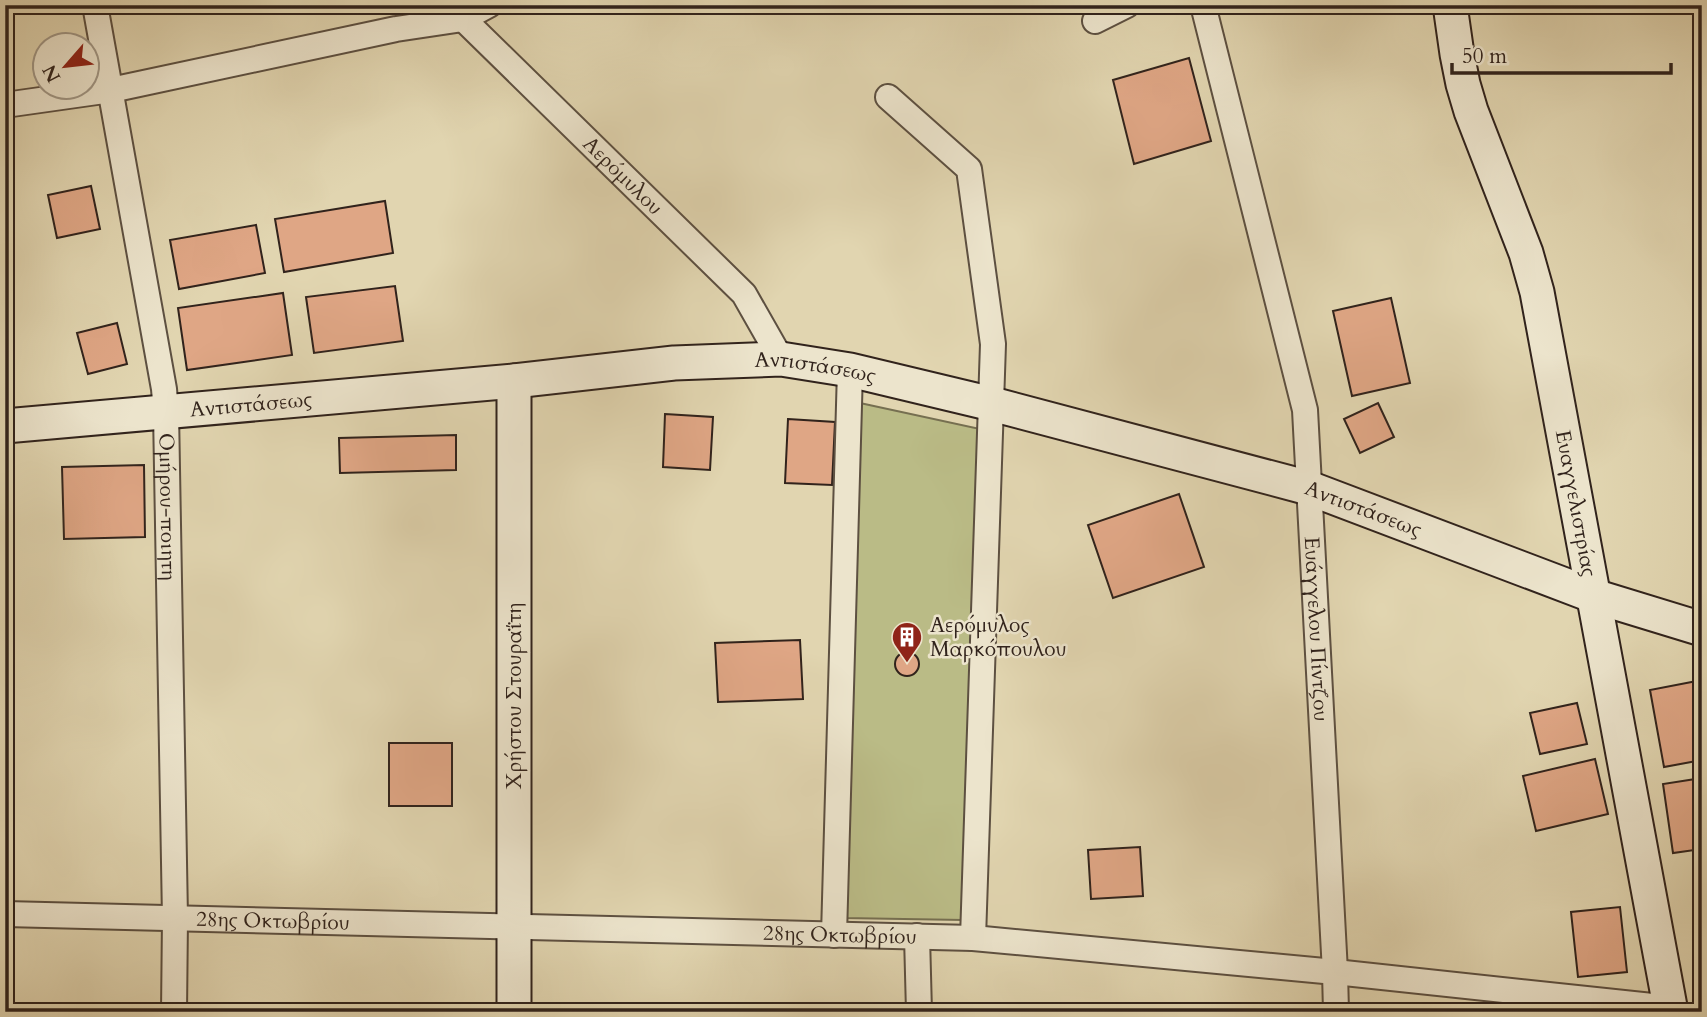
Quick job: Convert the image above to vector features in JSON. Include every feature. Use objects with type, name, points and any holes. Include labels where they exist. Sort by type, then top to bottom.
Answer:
[{"type":"street","name":"Ομήρου-ποιητη","points":[[95,5],[162,376],[166,412],[174,1012]]},
{"type":"street","points":[[5,105],[111,90],[396,29],[489,5]]},
{"type":"street","points":[[1095,21],[1127,5]]},
{"type":"street","name":"Ευάγγελου Πίντζου","points":[[1203,5],[1305,410],[1336,1012]]},
{"type":"street","name":"Ευαγγελιστρίας","points":[[1450,5],[1467,97],[1526,253],[1537,292],[1671,1010]]},
{"type":"street","name":"Αερόμυλου","points":[[456,12],[744,294],[781,359]]},
{"type":"street","points":[[888,97],[969,169],[993,344],[973,938]]},
{"type":"street","name":"Αντιστάσεως","points":[[5,426],[514,381],[674,363],[781,359],[850,370],[992,404],[1309,488],[1594,596],[1702,629]]},
{"type":"street","points":[[834,935],[850,370]]},
{"type":"street","name":"Χρήστου Στουραΐτη","points":[[514,381],[514,1012]]},
{"type":"street","name":"28ης Οκτωβρίου","points":[[5,914],[973,938],[1335,972],[1671,1010]]},
{"type":"street","points":[[917,936],[919,1012]]},
{"type":"green space","points":[[860,403],[980,429],[963,920],[844,918]]},
{"type":"building","points":[[1189,58],[1211,141],[1134,164],[1113,80]]},
{"type":"building","points":[[91,186],[100,229],[57,238],[48,195]]},
{"type":"building","points":[[385,201],[393,253],[284,272],[275,219]]},
{"type":"building","points":[[256,225],[265,273],[179,289],[170,240]]},
{"type":"building","points":[[395,286],[403,341],[314,353],[306,297]]},
{"type":"building","points":[[283,293],[292,355],[187,370],[178,308]]},
{"type":"building","points":[[1391,298],[1410,383],[1352,396],[1333,311]]},
{"type":"building","points":[[117,323],[127,364],[88,374],[77,333]]},
{"type":"building","points":[[1378,403],[1394,437],[1360,453],[1344,419]]},
{"type":"building","points":[[665,414],[713,417],[710,470],[663,467]]},
{"type":"building","points":[[788,419],[835,422],[832,485],[785,483]]},
{"type":"building","points":[[456,435],[456,470],[340,473],[339,438]]},
{"type":"building","points":[[144,465],[145,537],[64,539],[62,467]]},
{"type":"building","points":[[1179,494],[1204,567],[1113,598],[1088,525]]},
{"type":"building","points":[[800,640],[803,699],[718,702],[715,643]]},
{"type":"building","name":"Αερόμυλος Μαρκόπουλου","points":[[907,652],[915,656],[919,664],[915,672],[907,676],[899,672],[895,664],[899,656]]},
{"type":"building","points":[[1702,680],[1702,760],[1664,767],[1650,690]]},
{"type":"building","points":[[1577,703],[1587,744],[1540,754],[1530,713]]},
{"type":"building","points":[[389,743],[452,743],[452,806],[389,806]]},
{"type":"building","points":[[1595,759],[1608,814],[1536,831],[1523,776]]},
{"type":"building","points":[[1702,778],[1702,849],[1673,853],[1663,784]]},
{"type":"building","points":[[1140,847],[1143,896],[1091,899],[1088,850]]},
{"type":"building","points":[[1620,907],[1627,972],[1578,977],[1571,912]]},
{"type":"place","name":"Αερόμυλος Μαρκόπουλου","points":[[907,664]]}]
